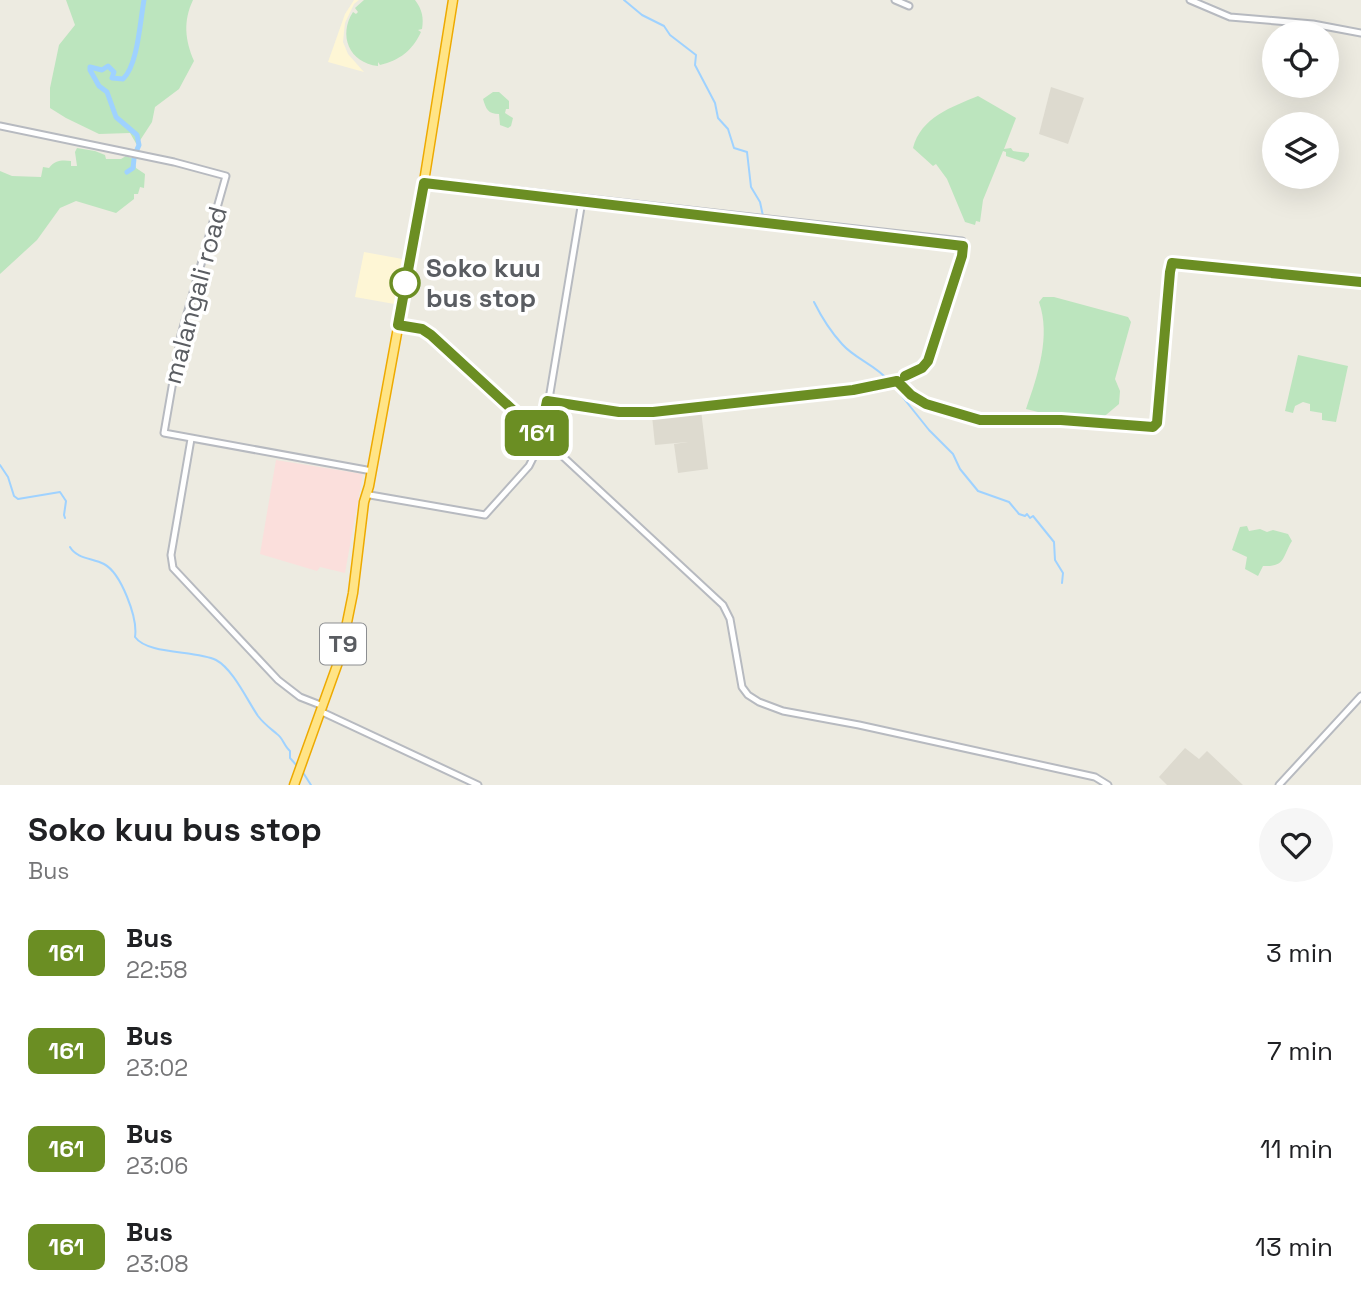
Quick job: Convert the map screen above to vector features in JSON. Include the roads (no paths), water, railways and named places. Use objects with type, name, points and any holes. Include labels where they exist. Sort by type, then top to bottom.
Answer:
[{"type":"highway","name":"T9","points":[[295,782],[340,657],[424,182],[453,0]]},
{"type":"street","points":[[895,0],[909,6]]},
{"type":"street","points":[[1190,0],[1230,17],[1312,23],[1361,33]]},
{"type":"street","name":"malangali road","points":[[0,126],[174,162],[226,176],[181,335],[163,426],[164,433],[372,471]]},
{"type":"street","points":[[424,182],[963,243],[962,256],[928,361],[922,368],[893,382],[853,390],[632,413],[548,401]]},
{"type":"street","points":[[368,499],[484,514],[527,463],[541,437],[580,200]]},
{"type":"street","points":[[893,382],[926,404],[980,420],[1061,420],[1153,427],[1157,423],[1172,263],[1361,282]]},
{"type":"street","points":[[398,325],[422,329],[431,335],[723,605],[730,619],[743,687],[751,697],[783,710],[1095,776],[1108,785]]},
{"type":"street","points":[[191,439],[172,555],[173,568],[278,680],[299,697],[478,785]]},
{"type":"street","points":[[1279,785],[1361,696]]},
{"type":"waterway","points":[[136,152],[139,145],[137,135],[116,117],[107,92],[99,86],[90,67],[102,70],[108,66],[114,72],[112,78],[123,79],[135,53],[144,0]]},
{"type":"waterway","points":[[624,0],[642,15],[664,26],[670,35],[696,55],[695,65],[715,103],[718,118],[728,129],[734,148],[747,152],[751,187],[760,202],[763,216]]},
{"type":"waterway","points":[[127,172],[133,168],[134,159]]},
{"type":"waterway","points":[[814,302],[826,324],[842,344],[889,381]]},
{"type":"waterway","points":[[893,385],[929,430],[953,454],[960,469],[978,491],[1009,502],[1019,514],[1027,514],[1030,518],[1033,516],[1054,542],[1055,560],[1063,573],[1062,583]]},
{"type":"waterway","points":[[0,465],[8,477],[14,496],[18,499],[60,492],[66,501],[65,518]]},
{"type":"waterway","points":[[70,547],[81,556],[104,564],[116,577],[131,608],[135,637],[141,643],[161,650],[207,657],[222,664],[234,677],[260,719],[281,738],[290,751],[290,758],[298,767]]},
{"type":"waterway","points":[[302,771],[311,785]]},
{"type":"place","name":"Soko kuu bus stop","points":[[405,283]]}]
